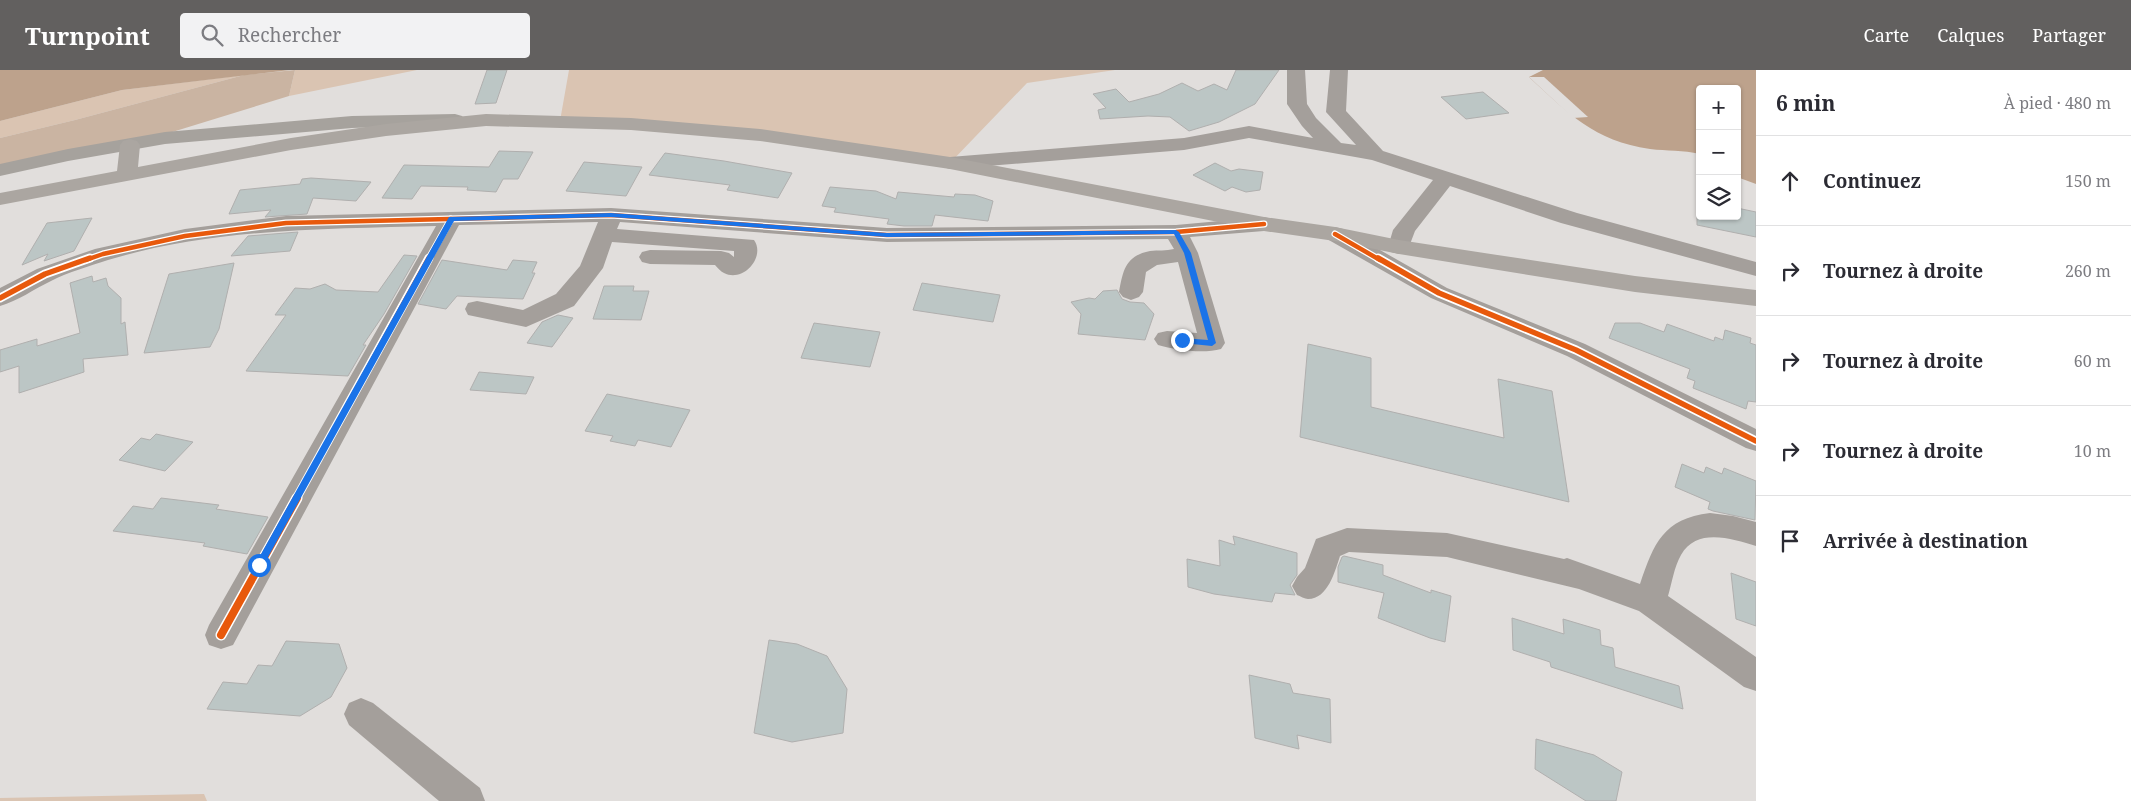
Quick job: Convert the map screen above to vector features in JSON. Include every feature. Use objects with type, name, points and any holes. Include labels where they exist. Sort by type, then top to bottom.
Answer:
[{"type":"highway","points":[[0,199],[342,135],[486,120],[631,124],[760,135],[950,163],[1264,224],[1634,284],[1756,298]]},
{"type":"highway","points":[[127,174],[130,145]]},
{"type":"main road","points":[[0,170],[68,155],[174,137],[342,122],[486,120]]},
{"type":"street","points":[[1280,118],[1296,70]]},
{"type":"street","points":[[1339,70],[1336,112],[1376,155]]},
{"type":"street","points":[[950,163],[1184,144],[1249,132],[1280,118],[1309,122],[1336,112]]},
{"type":"street","points":[[1280,118],[1309,122],[1336,148]]},
{"type":"street","points":[[1280,118],[1336,148],[1376,155],[1569,218],[1756,269]]},
{"type":"street","points":[[1399,246],[1404,230],[1446,178]]},
{"type":"street","points":[[0,298],[45,274],[94,257],[185,236],[286,223],[451,219],[887,235],[1015,235],[1182,243],[1264,224]]},
{"type":"street","points":[[221,635],[451,219]]},
{"type":"street","points":[[608,225],[746,245],[746,260],[732,268],[722,258],[650,257]]},
{"type":"street","points":[[477,309],[526,319],[565,300],[591,268],[608,225]]},
{"type":"street","points":[[1334,234],[1439,293],[1576,350],[1756,441]]},
{"type":"street","points":[[1132,292],[1135,269],[1152,258],[1166,258],[1182,243]]},
{"type":"street","points":[[1167,339],[1212,343],[1182,243]]},
{"type":"street","points":[[1729,426],[1756,423]]},
{"type":"street","points":[[1650,601],[1670,546],[1687,531],[1704,525],[1719,525],[1756,534]]},
{"type":"street","points":[[1308,586],[1318,575],[1327,548],[1347,540],[1447,545],[1585,577]]},
{"type":"street","points":[[1503,548],[1650,601],[1756,676]]},
{"type":"street","points":[[361,714],[467,801]]},
{"type":"shaded area","points":[[0,70],[290,70],[122,90],[0,121]]},
{"type":"shaded area","points":[[295,70],[417,70],[289,96]]},
{"type":"shaded area","points":[[295,70],[289,96],[130,145],[0,170],[0,138],[244,75]]},
{"type":"shaded area","points":[[569,70],[1115,70],[1027,83],[950,163],[760,135],[560,121]]},
{"type":"shaded area","points":[[1543,70],[1756,70],[1756,184],[1741,178],[1741,85],[1696,85],[1696,153],[1630,145],[1597,132],[1583,124],[1529,77]]},
{"type":"shaded area","points":[[244,75],[0,138],[0,121],[122,90]]},
{"type":"shaded area","points":[[204,794],[207,801],[0,801],[0,798]]},
{"type":"pier","points":[[1529,77],[1544,77],[1588,117],[1573,118]]},
{"type":"building","points":[[487,70],[507,70],[496,103],[475,104]]},
{"type":"building","points":[[1236,70],[1279,70],[1255,104],[1219,122],[1189,131],[1170,117],[1148,116],[1100,119],[1098,110],[1106,108],[1093,94],[1116,89],[1129,102],[1159,94],[1182,83],[1198,91],[1214,84],[1227,90]]},
{"type":"building","points":[[1483,92],[1509,113],[1466,119],[1441,97]]},
{"type":"building","points":[[499,151],[533,152],[518,179],[503,179],[496,192],[467,190],[468,187],[421,186],[412,199],[382,198],[404,165],[489,167]]},
{"type":"building","points":[[665,153],[792,173],[778,198],[727,190],[730,185],[649,175]]},
{"type":"building","points":[[584,162],[642,167],[626,196],[566,191]]},
{"type":"building","points":[[1215,163],[1231,171],[1239,169],[1263,172],[1260,190],[1246,192],[1232,187],[1225,191],[1193,175]]},
{"type":"building","points":[[302,179],[371,182],[356,201],[313,198],[307,214],[265,217],[271,210],[229,214],[240,190],[300,184]]},
{"type":"building","points":[[830,187],[876,191],[896,199],[898,192],[954,197],[955,194],[975,195],[993,201],[988,221],[935,215],[932,226],[904,226],[887,224],[889,219],[834,212],[836,208],[822,206]]},
{"type":"building","points":[[1741,209],[1756,212],[1756,237],[1697,225],[1697,220],[1741,220]]},
{"type":"building","points":[[92,218],[74,251],[44,261],[48,254],[22,265],[47,223]]},
{"type":"building","points":[[298,232],[290,251],[231,256],[248,236]]},
{"type":"building","points":[[404,255],[417,256],[384,314],[363,345],[366,345],[348,376],[246,371],[286,315],[275,315],[295,288],[310,289],[325,284],[336,290],[378,292]]},
{"type":"building","points":[[442,260],[507,270],[513,260],[537,262],[532,273],[535,273],[523,299],[457,296],[446,309],[418,304]]},
{"type":"building","points":[[234,263],[219,329],[210,347],[144,353],[169,274]]},
{"type":"building","points":[[92,276],[93,282],[106,278],[108,286],[121,298],[121,324],[125,322],[128,355],[83,359],[84,372],[19,393],[19,366],[0,372],[0,350],[37,339],[37,346],[80,333],[70,283]]},
{"type":"building","points":[[922,283],[1000,295],[993,322],[913,310]]},
{"type":"building","points":[[604,286],[634,286],[633,291],[649,291],[641,320],[593,319]]},
{"type":"building","points":[[1117,290],[1122,299],[1130,302],[1144,303],[1154,314],[1145,340],[1078,334],[1081,314],[1071,302],[1089,298],[1095,299],[1103,291]]},
{"type":"building","points":[[558,315],[573,318],[552,347],[527,343],[542,322]]},
{"type":"building","points":[[814,323],[880,332],[870,367],[801,358]]},
{"type":"building","points":[[1615,323],[1640,323],[1664,332],[1667,324],[1714,341],[1715,337],[1723,340],[1725,330],[1751,338],[1750,343],[1756,345],[1756,402],[1748,401],[1746,409],[1693,388],[1695,381],[1687,378],[1690,369],[1609,338]]},
{"type":"building","points":[[1308,344],[1371,358],[1371,407],[1504,438],[1498,379],[1552,391],[1569,502],[1300,437]]},
{"type":"building","points":[[479,372],[534,377],[526,394],[470,390]]},
{"type":"building","points":[[607,394],[690,410],[671,447],[638,440],[635,446],[610,441],[613,436],[585,431]]},
{"type":"building","points":[[156,434],[193,442],[165,471],[119,460],[141,438],[150,440]]},
{"type":"building","points":[[1682,464],[1704,473],[1706,467],[1722,474],[1724,468],[1756,481],[1755,520],[1708,509],[1710,502],[1675,487]]},
{"type":"building","points":[[161,498],[219,505],[216,509],[268,517],[247,554],[203,546],[205,543],[113,531],[133,506],[153,509]]},
{"type":"building","points":[[1233,536],[1297,553],[1297,575],[1290,585],[1295,595],[1275,593],[1272,602],[1214,594],[1188,587],[1187,559],[1220,566],[1219,540],[1235,545]]},
{"type":"building","points":[[1344,556],[1383,565],[1383,575],[1431,593],[1431,590],[1451,596],[1445,642],[1378,618],[1384,593],[1338,582],[1338,567]]},
{"type":"building","points":[[1731,573],[1756,582],[1756,626],[1736,619]]},
{"type":"building","points":[[1512,618],[1564,634],[1563,619],[1600,630],[1601,645],[1613,648],[1615,667],[1679,686],[1683,709],[1551,667],[1550,662],[1513,650]]},
{"type":"building","points":[[769,640],[797,644],[827,656],[847,689],[843,733],[792,742],[754,733]]},
{"type":"building","points":[[286,641],[339,644],[347,668],[331,697],[300,716],[207,709],[223,682],[247,684],[258,665],[272,666]]},
{"type":"building","points":[[1249,675],[1290,684],[1293,693],[1330,699],[1331,743],[1297,735],[1299,749],[1255,738]]},
{"type":"building","points":[[1536,739],[1594,755],[1622,772],[1616,801],[1586,801],[1535,769]]},
{"type":"cycle path","points":[[0,298],[45,274],[103,254],[185,236],[286,223],[611,215],[887,235],[1176,232],[1264,224]]},
{"type":"cycle path","points":[[221,635],[451,219]]},
{"type":"cycle path","points":[[1335,234],[1439,293],[1576,350],[1756,441]]},
{"type":"route","points":[[259,565],[451,219],[611,215],[887,235],[1176,232],[1187,253],[1212,343],[1182,340]]}]
